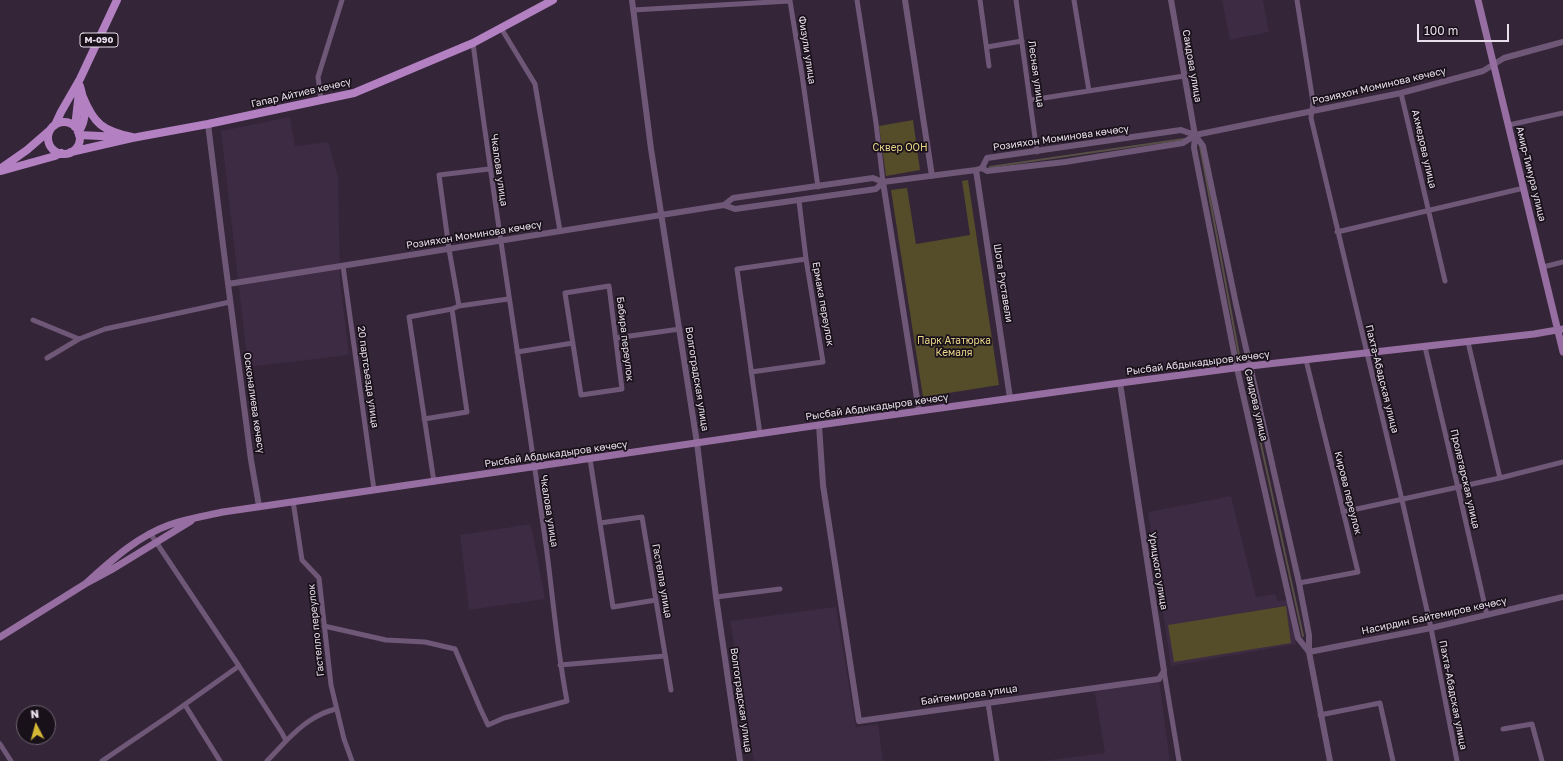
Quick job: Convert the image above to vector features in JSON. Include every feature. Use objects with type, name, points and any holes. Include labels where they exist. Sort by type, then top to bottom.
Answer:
[{"type":"main road","name":"М-090","points":[[61,153],[55,151],[50,146],[48,139],[61,112],[80,82],[117,0]]},
{"type":"main road","name":"Гапар Айтиев көчөсү","points":[[71,152],[354,92],[473,42],[553,0]]},
{"type":"main road","name":"Амир-Тимура улица","points":[[1478,0],[1524,188],[1561,329],[1563,352]]},
{"type":"main road","name":"М-090","points":[[0,170],[55,156],[61,153],[71,152],[79,144],[78,131],[80,82]]},
{"type":"main road","points":[[53,127],[64,122],[70,124],[78,131],[83,126],[83,97],[80,82]]},
{"type":"main road","points":[[83,97],[90,112],[99,124],[117,133],[134,138]]},
{"type":"main road","name":"М-090","points":[[0,170],[27,150],[53,127]]},
{"type":"main road","name":"Гапар Айтиев көчөсү","points":[[78,131],[134,138]]},
{"type":"main road","name":"Рысбай Абдыкадыров көчөсү","points":[[85,584],[128,546],[150,533],[169,525],[223,512],[1010,398],[1250,366],[1468,342],[1561,329]]},
{"type":"main road","name":"Рысбай Абдыкадыров көчөсү","points":[[0,637],[85,584],[195,519]]},
{"type":"street","points":[[321,100],[318,77],[342,0]]},
{"type":"street","name":"Волгоградская улица","points":[[632,0],[652,149],[697,443],[716,597],[740,761]]},
{"type":"street","points":[[857,0],[876,123],[883,182],[919,411]]},
{"type":"street","points":[[905,0],[932,176]]},
{"type":"street","points":[[980,0],[989,66]]},
{"type":"street","name":"Лесная улица","points":[[1016,0],[1037,152]]},
{"type":"street","points":[[1074,0],[1089,91]]},
{"type":"street","name":"Саидова улица","points":[[1171,0],[1195,135],[1194,148],[1237,368],[1298,638],[1309,652]]},
{"type":"street","name":"Пахта-Абадская улица","points":[[1296,0],[1313,102],[1311,118],[1402,500],[1431,628],[1457,761]]},
{"type":"street","name":"Физули улица","points":[[633,10],[790,1],[818,187]]},
{"type":"street","points":[[502,28],[535,84],[560,232]]},
{"type":"street","points":[[987,47],[1022,41]]},
{"type":"street","name":"Чкалова улица","points":[[324,626],[386,640],[425,642],[455,649],[488,725],[504,718],[567,701],[560,665],[546,546],[489,169],[473,42]]},
{"type":"street","name":"Розияхон Моминова көчөсү","points":[[724,206],[733,198],[873,178],[883,182],[979,169],[987,171],[1066,162],[1183,143],[1195,135],[1401,93],[1483,71],[1504,58],[1563,42]]},
{"type":"street","points":[[1031,100],[1184,76]]},
{"type":"street","name":"Ахмедова улица","points":[[1401,93],[1445,281]]},
{"type":"street","points":[[1509,125],[1563,113]]},
{"type":"street","name":"Осконалиева көчөсү","points":[[208,124],[230,302],[259,506]]},
{"type":"street","name":"Розияхон Моминова көчөсү","points":[[979,169],[987,158],[1037,152],[1181,130],[1195,135]]},
{"type":"street","name":"Саидова улица","points":[[1195,135],[1203,146],[1250,366],[1300,583],[1309,635],[1309,652],[1330,761]]},
{"type":"street","points":[[459,306],[449,249],[439,175],[489,169]]},
{"type":"street","name":"Шота Руставели","points":[[979,169],[1010,398]]},
{"type":"street","name":"Розияхон Моминова көчөсү","points":[[228,284],[500,240],[724,206],[735,209],[799,201],[876,189],[883,182]]},
{"type":"street","points":[[1337,232],[1524,188]]},
{"type":"street","name":"Ермака переулок","points":[[751,372],[823,362],[806,259],[799,201]]},
{"type":"street","points":[[760,434],[737,269],[806,259]]},
{"type":"street","points":[[1544,267],[1563,262]]},
{"type":"street","name":"20 партсъезда улица","points":[[343,266],[374,490]]},
{"type":"street","name":"Бабира переулок","points":[[609,286],[616,338],[622,389],[581,395],[565,293],[609,286]]},
{"type":"street","points":[[434,482],[409,317],[452,309],[459,306],[508,299]]},
{"type":"street","points":[[47,358],[79,339],[105,329],[230,302]]},
{"type":"street","points":[[424,419],[467,412],[452,309]]},
{"type":"street","points":[[34,320],[79,339]]},
{"type":"street","points":[[616,338],[680,329]]},
{"type":"street","points":[[1468,342],[1500,478]]},
{"type":"street","points":[[516,352],[573,343]]},
{"type":"street","name":"Пролетарская улица","points":[[1425,347],[1487,615]]},
{"type":"street","name":"Кирова переулок","points":[[1300,583],[1358,572],[1306,360]]},
{"type":"street","name":"Урицкого улица","points":[[1120,383],[1179,761]]},
{"type":"street","name":"Байтемирова улица","points":[[819,425],[823,485],[847,637],[858,721],[1159,679],[1164,671]]},
{"type":"street","points":[[590,459],[613,607],[656,600]]},
{"type":"street","points":[[1343,512],[1458,488],[1563,462]]},
{"type":"street","name":"Гастелло переулок","points":[[293,501],[302,560],[319,578],[323,599],[324,626],[331,685],[336,709],[352,761]]},
{"type":"street","name":"Гастелла улица","points":[[600,523],[642,517],[671,690]]},
{"type":"street","points":[[150,533],[239,666],[286,741]]},
{"type":"street","points":[[716,597],[780,589]]},
{"type":"street","name":"Насирдин Байтемиров көчөсү","points":[[1309,652],[1431,628],[1563,597]]},
{"type":"street","points":[[560,665],[665,656]]},
{"type":"street","points":[[102,761],[185,705],[239,666]]},
{"type":"street","points":[[988,703],[997,761]]},
{"type":"street","points":[[1320,715],[1380,703],[1393,761]]},
{"type":"street","points":[[185,705],[220,761]]},
{"type":"street","points":[[267,761],[286,741],[310,720],[336,709]]},
{"type":"street","points":[[1503,729],[1532,724],[1542,761]]},
{"type":"street","points":[[0,744],[11,761]]},
{"type":"shaded area","points":[[1222,0],[1263,0],[1269,32],[1230,40]]},
{"type":"shaded area","points":[[290,117],[295,146],[328,142],[338,176],[340,280],[349,355],[248,367],[221,131]]},
{"type":"shaded area","points":[[1231,496],[1256,597],[1275,594],[1278,601],[1288,600],[1296,644],[1171,666],[1148,512]]},
{"type":"shaded area","points":[[531,524],[545,599],[469,610],[460,535]]},
{"type":"shaded area","points":[[836,607],[856,727],[878,724],[883,761],[754,761],[730,621]]},
{"type":"shaded area","points":[[1159,679],[1170,761],[1041,761],[1105,753],[1094,688]]},
{"type":"green space","name":"Сквер ООН","points":[[913,120],[920,170],[886,176],[879,126]]},
{"type":"green space","name":"Парк Ататюрка Кемаля","points":[[968,180],[999,385],[923,397],[891,190],[907,188],[916,244],[970,235],[962,181]]},
{"type":"green space","points":[[1286,606],[1291,643],[1174,662],[1168,625]]},
{"type":"waterway","points":[[990,167],[1184,139]]},
{"type":"waterway","points":[[1200,146],[1239,355]]},
{"type":"waterway","points":[[1246,376],[1303,636]]}]
